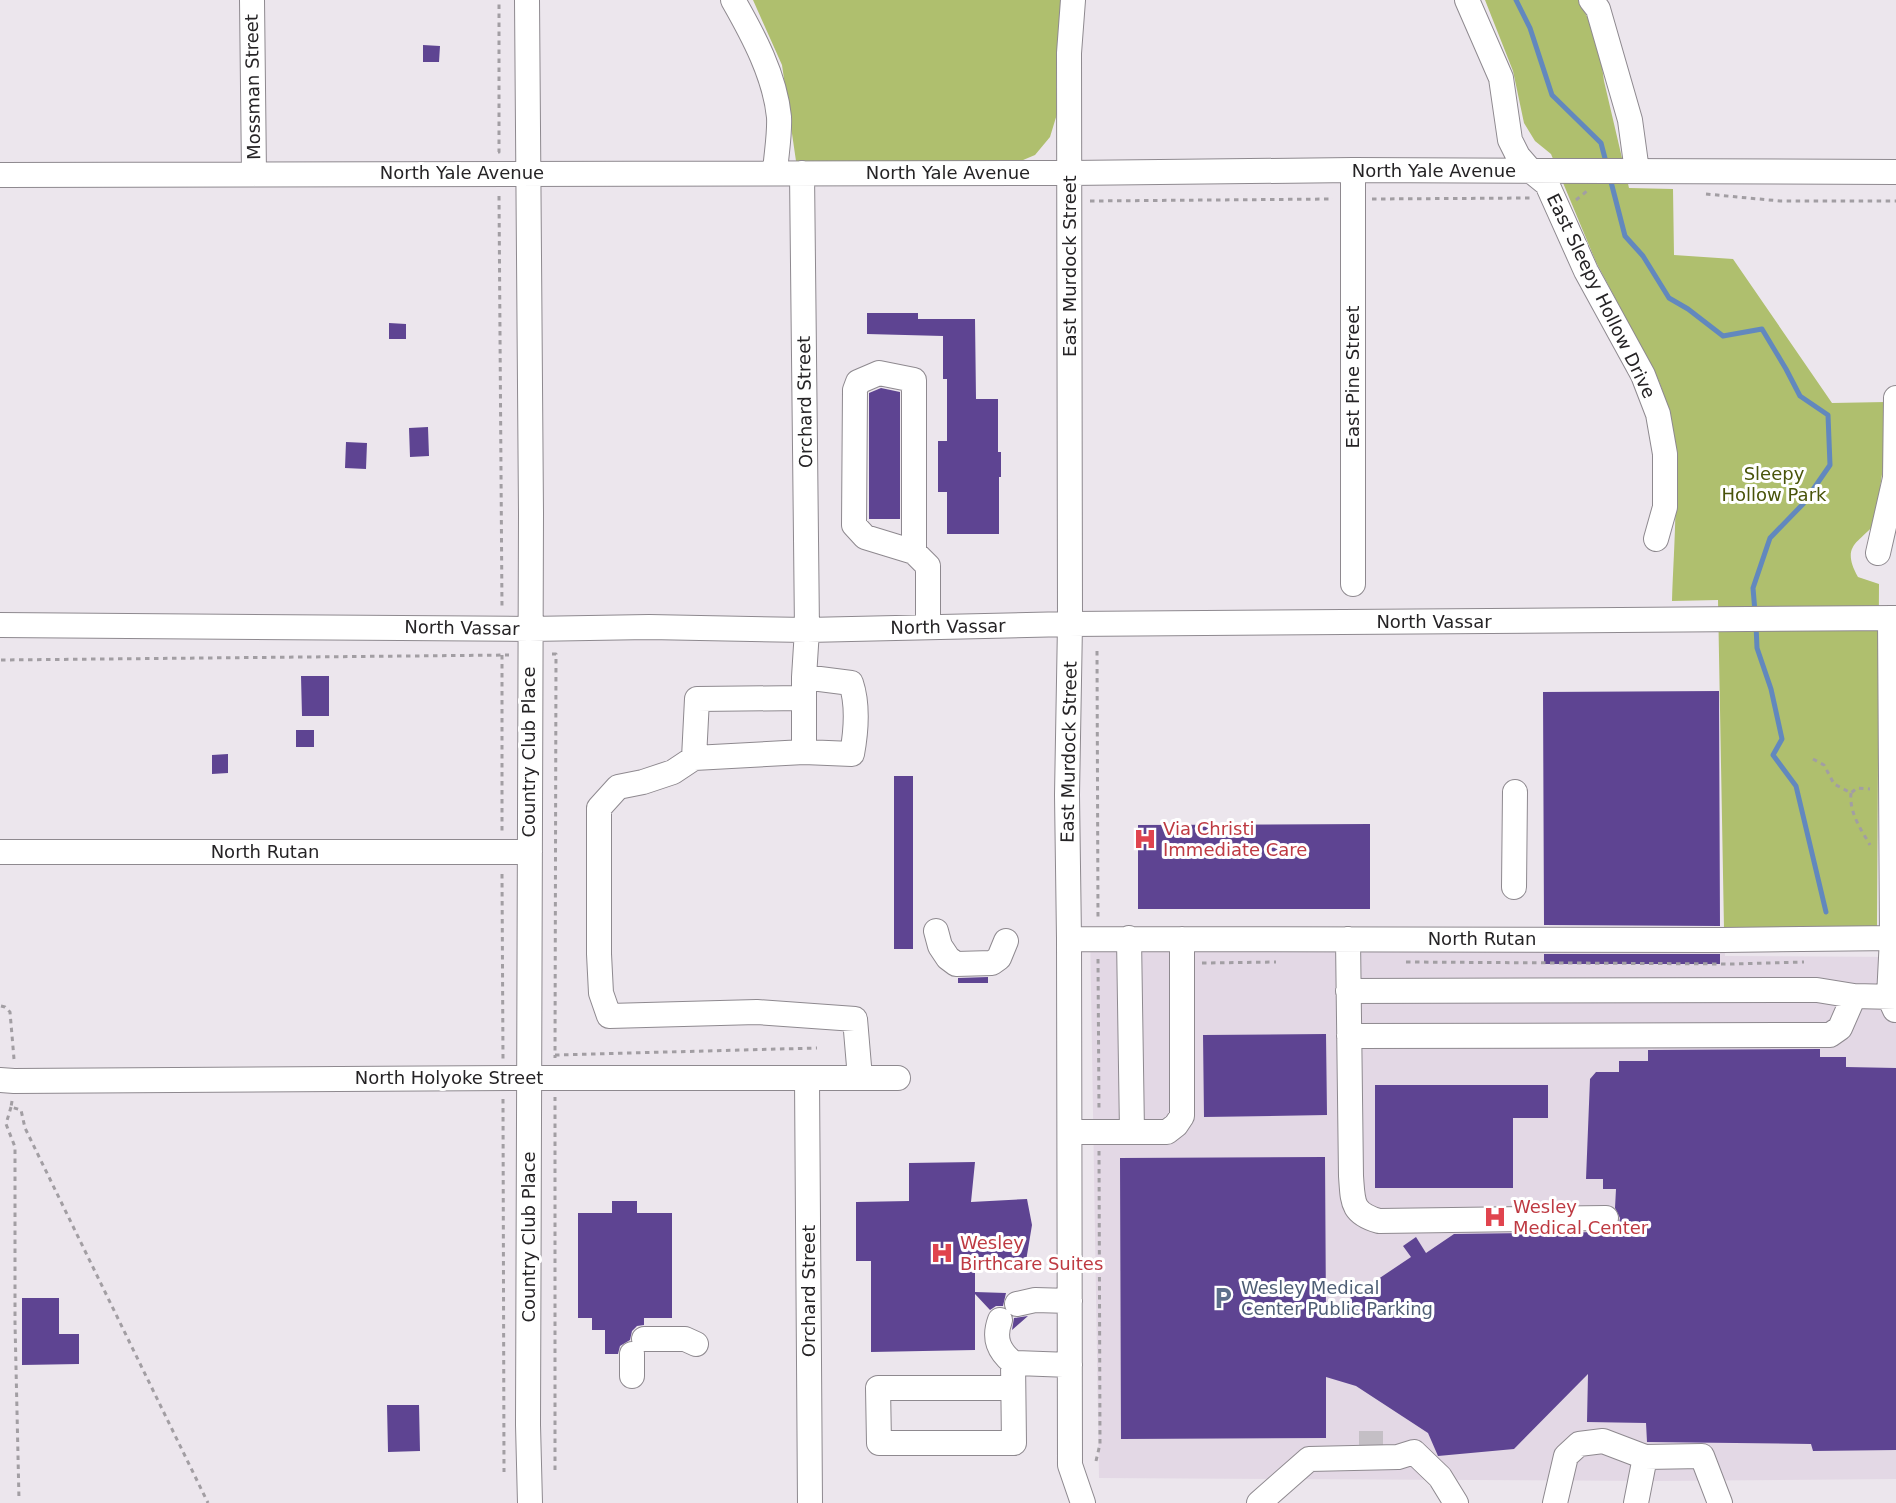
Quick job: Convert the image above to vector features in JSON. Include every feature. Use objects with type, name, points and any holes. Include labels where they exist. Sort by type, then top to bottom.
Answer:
[{"type":"street","name":"Mossman Street","points":[[252,0],[254,174]]},
{"type":"street","name":"Country Club Place","points":[[527,0],[531,513],[529,629],[530,1503]]},
{"type":"street","points":[[734,0],[750,30],[773,88],[779,118],[775,173]]},
{"type":"street","name":"East Murdock Street","points":[[1073,0],[1069,53],[1070,624],[1066,795],[1069,939],[1071,1465],[1083,1503]]},
{"type":"street","name":"East Sleepy Hollow Drive","points":[[1467,0],[1502,78],[1510,140],[1518,156],[1547,184],[1587,271],[1643,375],[1658,414],[1665,454],[1665,507],[1656,539]]},
{"type":"street","points":[[1591,0],[1598,9],[1630,120],[1633,171]]},
{"type":"street","name":"North Yale Avenue","points":[[0,176],[254,174],[499,163],[528,173],[1531,171],[1594,180],[1633,171],[1896,172]]},
{"type":"street","name":"East Pine Street","points":[[1353,170],[1353,584]]},
{"type":"street","name":"Orchard Street","points":[[802,173],[807,630],[804,752]]},
{"type":"street","points":[[914,552],[914,380],[879,373],[858,382],[855,390],[854,525],[865,537],[914,552],[928,566],[928,627]]},
{"type":"street","points":[[1878,554],[1895,478],[1896,398]]},
{"type":"street","points":[[1348,991],[1816,990],[1894,1002],[1893,618]]},
{"type":"street","name":"North Vassar","points":[[0,625],[502,629],[650,627],[807,630],[1070,624],[1893,618]]},
{"type":"street","points":[[693,758],[697,699],[851,683],[854,692],[855,739],[852,754],[804,752],[693,758],[673,772],[618,787],[599,808],[599,954],[601,993],[609,1016],[757,1012],[855,1019],[860,1078]]},
{"type":"street","points":[[1514,886],[1515,792]]},
{"type":"street","name":"North Rutan","points":[[0,852],[530,852]]},
{"type":"street","points":[[936,931],[940,946],[948,958],[956,964],[993,963],[999,958],[1006,940]]},
{"type":"street","points":[[1129,938],[1132,1132]]},
{"type":"street","name":"North Rutan","points":[[1069,939],[1894,938]]},
{"type":"street","points":[[1070,1132],[1167,1132],[1182,1116],[1182,939]]},
{"type":"street","points":[[1348,939],[1351,1176],[1356,1209],[1365,1217],[1379,1221],[1606,1218]]},
{"type":"street","points":[[1349,1036],[1830,1035],[1840,1028],[1854,996]]},
{"type":"street","name":"Orchard Street","points":[[807,1078],[810,1503]]},
{"type":"street","name":"North Holyoke Street","points":[[9,1082],[898,1078]]},
{"type":"street","points":[[1070,1301],[1035,1300],[1009,1312],[997,1329],[997,1343],[1002,1354],[1013,1363],[1070,1365]]},
{"type":"street","points":[[636,1356],[685,1339],[696,1344]]},
{"type":"street","points":[[1013,1363],[1014,1443],[879,1443],[878,1388],[1013,1388]]},
{"type":"street","points":[[1555,1503],[1566,1456],[1580,1444],[1603,1441],[1645,1457],[1702,1456],[1720,1503]]},
{"type":"street","points":[[1259,1503],[1309,1459],[1328,1448],[1359,1443]]},
{"type":"street","points":[[1309,1459],[1398,1457],[1403,1448],[1440,1477],[1456,1503]]},
{"type":"street","points":[[1636,1503],[1645,1457]]},
{"type":"path","points":[[499,0],[504,1472]]},
{"type":"path","points":[[487,152],[499,163]]},
{"type":"path","points":[[1070,201],[1578,200],[1594,180]]},
{"type":"path","points":[[1696,193],[1779,201],[1896,201]]},
{"type":"path","points":[[1096,1461],[1100,1444],[1097,651]]},
{"type":"path","points":[[1,660],[556,654]]},
{"type":"path","points":[[1813,759],[1824,765],[1834,784],[1851,793]]},
{"type":"path","points":[[1873,850],[1857,823],[1850,804],[1851,793],[1857,788],[1875,789]]},
{"type":"path","points":[[1,1006],[10,1012],[9,1082],[12,1107],[6,1124],[15,1146],[15,1323],[19,1500]]},
{"type":"path","points":[[555,1055],[817,1048]]},
{"type":"path","points":[[12,1107],[21,1110],[25,1128],[208,1503]]},
{"type":"shaded area","name":"Wesley Medical Center","points":[[1090,928],[1724,929],[1725,956],[1896,957],[1896,1479],[1659,1481],[1099,1478]]},
{"type":"green space","points":[[753,0],[1061,0],[1056,81],[1057,114],[1050,137],[1035,155],[1016,163],[996,165],[796,161],[782,65]]},
{"type":"green space","name":"Sleepy Hollow Park","points":[[1485,0],[1578,0],[1599,45],[1604,81],[1629,188],[1673,189],[1674,255],[1733,259],[1832,403],[1886,402],[1885,453],[1875,524],[1857,541],[1851,552],[1853,567],[1858,577],[1879,584],[1877,928],[1724,929],[1718,600],[1672,601],[1676,488],[1671,430],[1666,404],[1658,379],[1596,262],[1551,154],[1535,141],[1524,123],[1513,71]]},
{"type":"building","points":[[423,45],[440,46],[439,62],[423,62]]},
{"type":"building","points":[[867,313],[918,313],[918,319],[975,319],[976,399],[998,399],[998,452],[1001,452],[999,534],[947,534],[947,492],[938,492],[938,441],[947,441],[947,379],[943,379],[943,336],[867,334]]},
{"type":"building","points":[[389,323],[406,324],[406,339],[389,339]]},
{"type":"building","points":[[881,388],[900,392],[900,519],[869,519],[869,393]]},
{"type":"building","points":[[428,427],[429,456],[410,457],[409,428]]},
{"type":"building","points":[[346,442],[367,443],[366,469],[345,468]]},
{"type":"building","points":[[301,676],[329,676],[329,716],[302,716]]},
{"type":"building","points":[[1719,691],[1720,926],[1544,925],[1543,692]]},
{"type":"building","points":[[296,730],[314,730],[314,747],[296,747]]},
{"type":"building","points":[[228,754],[228,773],[212,774],[212,755]]},
{"type":"building","points":[[894,776],[913,776],[913,949],[894,949]]},
{"type":"building","points":[[1370,824],[1370,909],[1138,909],[1138,825]]},
{"type":"building","points":[[1544,954],[1720,954],[1720,964],[1544,964]]},
{"type":"building","points":[[988,977],[988,983],[958,983],[958,978]]},
{"type":"building","points":[[1326,1034],[1327,1115],[1204,1117],[1203,1035]]},
{"type":"building","name":"Wesley Medical Center","points":[[1820,1049],[1820,1057],[1846,1057],[1846,1067],[1896,1068],[1896,1450],[1813,1451],[1811,1444],[1647,1442],[1646,1423],[1587,1422],[1588,1374],[1514,1449],[1438,1456],[1428,1433],[1356,1386],[1326,1377],[1326,1438],[1121,1439],[1120,1158],[1325,1157],[1326,1314],[1411,1257],[1403,1246],[1416,1237],[1426,1253],[1454,1234],[1614,1230],[1620,1218],[1615,1208],[1616,1189],[1603,1189],[1603,1179],[1586,1179],[1590,1079],[1596,1072],[1619,1072],[1619,1061],[1648,1061],[1648,1050]]},
{"type":"building","points":[[1375,1085],[1548,1085],[1548,1118],[1513,1118],[1513,1188],[1375,1188]]},
{"type":"building","name":"Wesley Birthcare Suites","points":[[975,1162],[971,1202],[1027,1199],[1032,1225],[1026,1261],[975,1259],[975,1292],[1006,1293],[1003,1306],[996,1306],[990,1310],[975,1294],[975,1350],[871,1352],[871,1261],[856,1261],[856,1202],[909,1201],[909,1163]]},
{"type":"building","points":[[612,1201],[637,1201],[637,1213],[672,1213],[672,1318],[644,1318],[644,1325],[637,1326],[632,1331],[630,1340],[620,1346],[618,1354],[605,1354],[605,1330],[592,1330],[592,1318],[578,1318],[578,1213],[612,1213]]},
{"type":"building","points":[[22,1298],[59,1298],[59,1334],[79,1334],[79,1364],[22,1365]]},
{"type":"building","points":[[1028,1316],[1012,1330],[1014,1318]]},
{"type":"building","points":[[387,1405],[419,1405],[420,1451],[388,1452]]},
{"type":"waterway","points":[[1516,0],[1530,28],[1552,95],[1601,143],[1607,166]]},
{"type":"waterway","points":[[1610,178],[1625,236],[1643,256],[1669,298],[1688,309],[1723,336],[1762,329],[1800,396],[1828,415],[1830,465],[1803,504],[1770,538],[1753,588],[1755,612]]},
{"type":"waterway","points":[[1756,625],[1757,648],[1771,689],[1782,739],[1773,755],[1796,786],[1826,912]]},
{"type":"tunnel","points":[[1359,1443],[1393,1443]]},
{"type":"place","name":"Via Christi Immediate Care","points":[[1145,839]]},
{"type":"place","name":"Wesley Medical Center","points":[[1495,1217]]},
{"type":"place","name":"Wesley Birthcare Suites","points":[[942,1253]]},
{"type":"place","name":"Wesley Medical Center Public Parking","points":[[1223,1298]]}]
